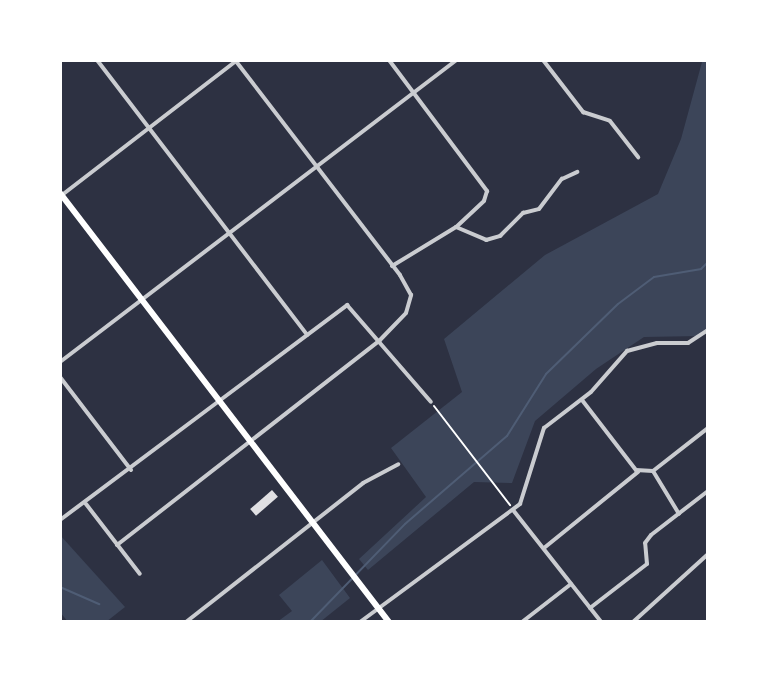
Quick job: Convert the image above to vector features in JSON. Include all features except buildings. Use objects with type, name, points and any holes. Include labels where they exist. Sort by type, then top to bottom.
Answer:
[{"type":"main road","points":[[61,195],[389,622]]},
{"type":"street","points":[[97,60],[307,335]]},
{"type":"street","points":[[61,195],[236,60],[409,290],[409,300],[399,324],[117,545]]},
{"type":"street","points":[[389,60],[487,191],[480,205],[456,227],[392,266]]},
{"type":"street","points":[[60,362],[456,60]]},
{"type":"street","points":[[543,60],[583,112],[610,121],[638,157]]},
{"type":"street","points":[[456,227],[486,240],[500,236],[523,213],[539,209],[562,179],[577,172]]},
{"type":"street","points":[[60,520],[86,504],[219,399],[347,305],[431,402]]},
{"type":"street","points":[[360,622],[377,606],[513,510],[528,489],[544,428],[582,400],[635,347],[688,343],[708,330]]},
{"type":"street","points":[[60,377],[131,470]]},
{"type":"street","points":[[582,400],[638,472]]},
{"type":"street","points":[[543,548],[638,472],[653,471],[708,428]]},
{"type":"street","points":[[186,622],[313,523],[398,464]]},
{"type":"street","points":[[653,471],[679,514]]},
{"type":"street","points":[[590,608],[647,564],[647,539],[708,491]]},
{"type":"street","points":[[86,504],[140,574]]},
{"type":"street","points":[[513,510],[601,622]]},
{"type":"street","points":[[633,622],[708,554]]},
{"type":"street","points":[[522,622],[571,584]]},
{"type":"path","points":[[431,402],[507,501]]},
{"type":"shaded area","points":[[708,60],[708,330],[700,336],[644,337],[596,369],[535,421],[512,483],[474,482],[368,570],[359,559],[426,497],[391,448],[462,392],[444,339],[545,255],[658,194],[681,139],[702,62]]},
{"type":"shaded area","points":[[60,535],[125,607],[106,622],[68,622],[60,612]]},
{"type":"shaded area","points":[[322,560],[350,598],[320,622],[277,622],[292,611],[279,595]]},
{"type":"waterway","points":[[310,622],[405,524],[507,436],[546,374],[618,304],[654,277],[701,269],[708,262]]},
{"type":"waterway","points":[[60,587],[99,604]]}]
